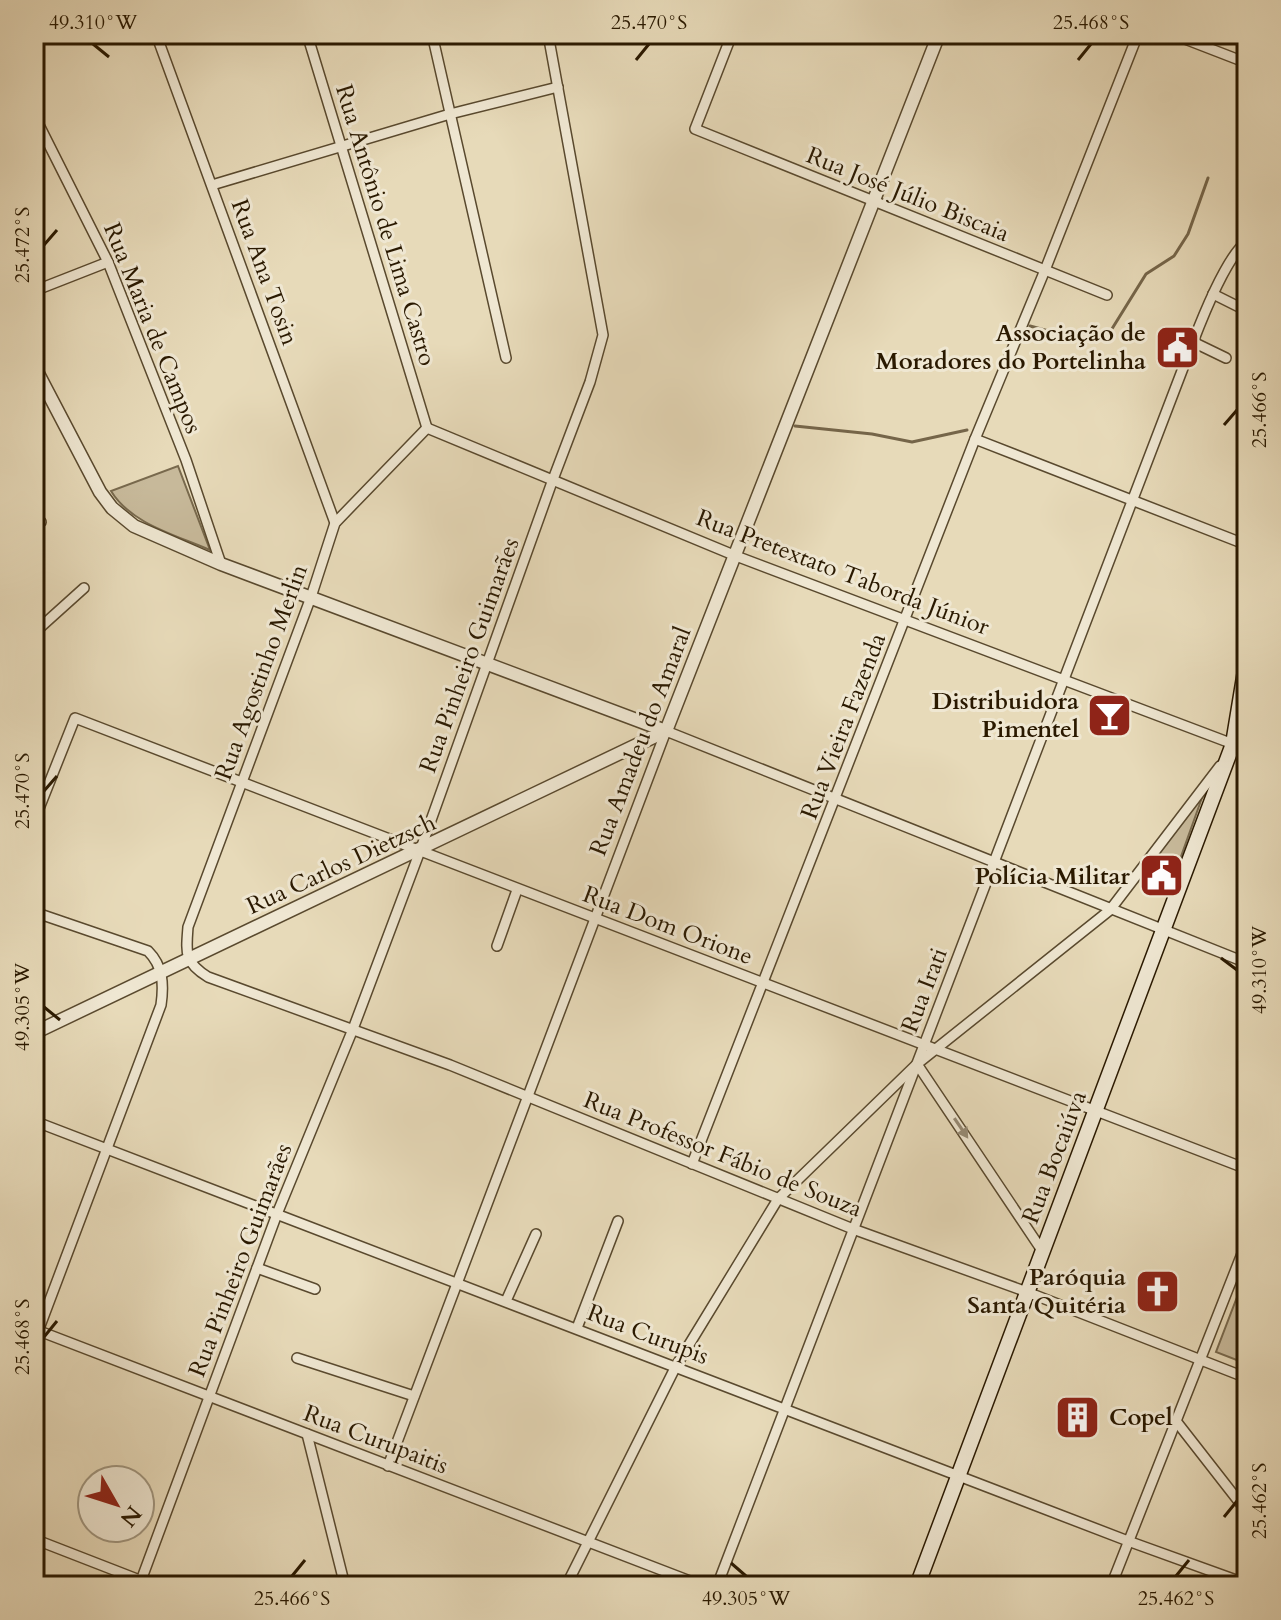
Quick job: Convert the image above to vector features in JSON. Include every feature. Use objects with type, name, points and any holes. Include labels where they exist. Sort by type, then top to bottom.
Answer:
[{"type":"main road","name":"Rua Bocaiúva","points":[[917,1586],[1163,931],[1237,749],[1247,659]]},
{"type":"street","name":"Rua Ana Tosin","points":[[156,34],[335,523]]},
{"type":"street","name":"Rua Antônio de Lima Castro","points":[[307,34],[427,428]]},
{"type":"street","points":[[432,34],[506,358]]},
{"type":"street","name":"Rua Pinheiro Guimarães","points":[[140,1584],[277,1214],[353,1029],[420,851],[590,382],[603,335],[548,34]]},
{"type":"street","name":"Rua José Júlio Biscaia","points":[[732,34],[695,129],[1107,295]]},
{"type":"street","name":"Rua Amadeu do Amaral","points":[[388,1466],[666,731],[939,34]]},
{"type":"street","name":"Rua Vieira Fazenda","points":[[692,1164],[975,439],[1138,34]]},
{"type":"street","points":[[1172,34],[1246,63]]},
{"type":"street","points":[[212,185],[450,114],[558,87]]},
{"type":"street","name":"Rua Maria de Campos","points":[[34,115],[108,262],[186,460],[221,564]]},
{"type":"street","name":"Rua Irati","points":[[717,1586],[1193,342],[1213,294],[1247,241]]},
{"type":"street","points":[[34,291],[108,262]]},
{"type":"street","points":[[1213,294],[1247,311]]},
{"type":"street","points":[[1193,342],[1226,358]]},
{"type":"street","points":[[34,366],[100,492],[112,508],[134,526],[221,564],[666,731],[1247,963]]},
{"type":"street","name":"Rua Pretextato Taborda Júnior","points":[[427,428],[736,556],[905,618],[1237,749]]},
{"type":"street","name":"Rua Agostinho Merlin","points":[[188,960],[188,927],[311,597],[335,523],[427,428]]},
{"type":"street","points":[[975,439],[1247,545]]},
{"type":"street","points":[[34,633],[84,588]]},
{"type":"street","name":"Rua Dom Orione","points":[[34,821],[75,718],[1247,1169]]},
{"type":"street","name":"Rua Carlos Dietzsch","points":[[34,1033],[666,731]]},
{"type":"street","points":[[566,1586],[676,1366],[778,1199],[917,1064],[1110,910],[1237,749]]},
{"type":"street","points":[[497,946],[517,890]]},
{"type":"street","points":[[34,912],[148,951],[155,957],[162,973],[161,1005],[34,1342]]},
{"type":"street","name":"Rua Professor Fábio de Souza","points":[[188,960],[208,977],[353,1029],[853,1229],[1027,1292],[1247,1378]]},
{"type":"street","points":[[917,1064],[1043,1252]]},
{"type":"street","name":"Rua Curupis","points":[[34,1121],[1247,1584]]},
{"type":"street","points":[[577,1328],[618,1221]]},
{"type":"street","points":[[506,1301],[536,1234]]},
{"type":"street","points":[[1111,1586],[1247,1241]]},
{"type":"street","points":[[257,1268],[315,1289]]},
{"type":"street","name":"Rua Curupaitis","points":[[36,1330],[703,1586]]},
{"type":"street","points":[[297,1358],[414,1396]]},
{"type":"street","points":[[1176,1421],[1247,1512]]},
{"type":"street","points":[[307,1434],[345,1586]]},
{"type":"street","points":[[34,1539],[140,1584],[155,1586]]},
{"type":"shaded area","points":[[178,466],[210,550],[142,520],[111,491]]},
{"type":"shaded area","points":[[1203,795],[1179,862],[1155,855]]},
{"type":"shaded area","points":[[1247,1271],[1247,1364],[1216,1352]]},
{"type":"waterway","points":[[1030,326],[1082,340],[1110,332],[1146,274],[1174,256],[1188,234],[1208,178]]},
{"type":"waterway","points":[[795,426],[872,434],[912,442],[967,430]]},
{"type":"place","name":"Associação de Moradores do Portelinha","points":[[1177,347]]},
{"type":"place","name":"Distribuidora Pimentel","points":[[1110,715]]},
{"type":"place","name":"Polícia Militar","points":[[1161,876]]},
{"type":"place","name":"Paróquia Santa Quitéria","points":[[1157,1291]]},
{"type":"place","name":"Copel","points":[[1078,1417]]}]
